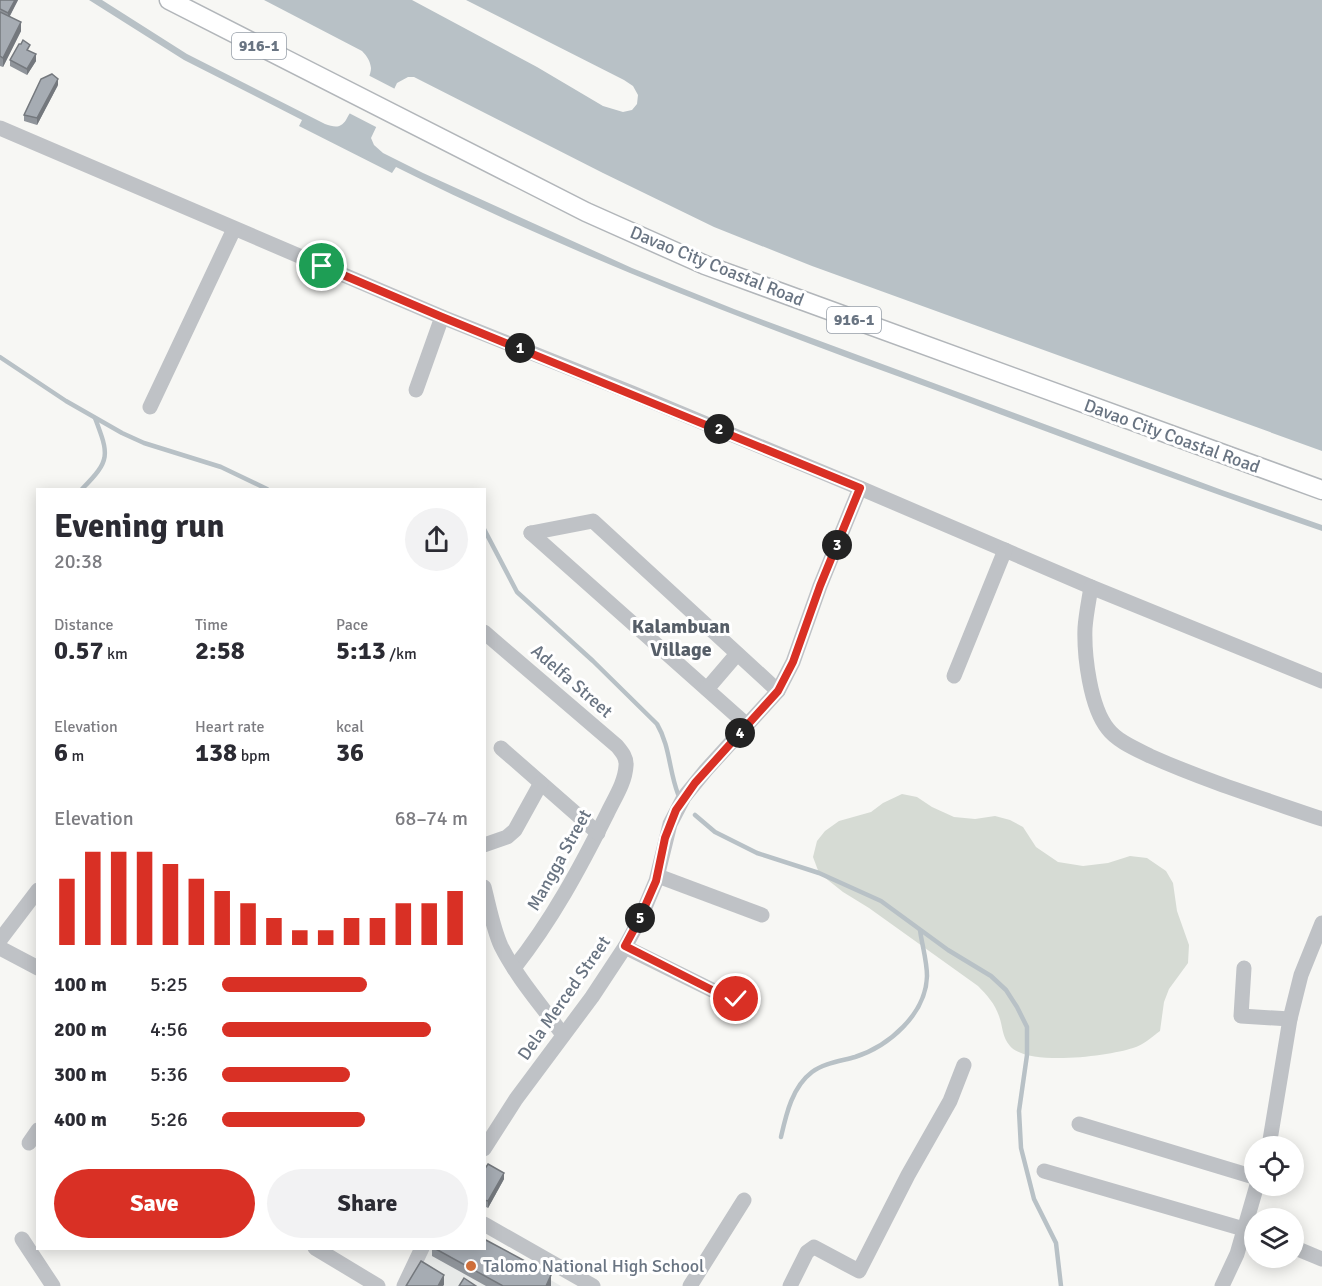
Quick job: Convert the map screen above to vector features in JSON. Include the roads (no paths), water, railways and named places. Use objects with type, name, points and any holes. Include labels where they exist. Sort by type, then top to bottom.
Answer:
[{"type":"main road","name":"Davao City Coastal Road","points":[[169,0],[586,212],[705,265],[1322,490]]},
{"type":"street","points":[[0,128],[442,317],[1322,681]]},
{"type":"street","points":[[150,407],[234,229]]},
{"type":"street","points":[[416,390],[442,317]]},
{"type":"street","name":"Dela Merced Street","points":[[486,1146],[516,1100],[610,972],[625,946],[658,876],[665,838],[676,810],[695,783],[778,691],[793,662],[820,586],[860,488]]},
{"type":"street","points":[[747,725],[531,534],[593,521],[778,691]]},
{"type":"street","points":[[954,676],[1005,550]]},
{"type":"street","points":[[1091,587],[1085,643],[1091,686],[1101,718],[1108,730],[1142,752],[1191,773],[1322,819]]},
{"type":"street","name":"Adelfa Street","points":[[486,634],[617,746],[624,755],[627,765]]},
{"type":"street","points":[[707,689],[737,654]]},
{"type":"street","points":[[501,748],[598,833]]},
{"type":"street","name":"Mangga Street","points":[[514,968],[556,910],[598,833],[620,788],[627,765]]},
{"type":"street","points":[[486,844],[507,837],[515,830],[541,783]]},
{"type":"street","points":[[658,876],[762,915]]},
{"type":"street","points":[[0,940],[36,893]]},
{"type":"street","points":[[486,895],[496,934],[514,968],[564,1035]]},
{"type":"street","points":[[1271,1136],[1290,1019],[1301,975],[1322,923]]},
{"type":"street","points":[[625,946],[712,990],[736,999]]},
{"type":"street","points":[[0,948],[36,967]]},
{"type":"street","points":[[1244,968],[1241,1016],[1290,1019]]},
{"type":"street","points":[[790,1286],[807,1252],[814,1246],[859,1271],[908,1175],[951,1101],[963,1065]]},
{"type":"street","points":[[1080,1125],[1244,1174]]},
{"type":"street","points":[[1044,1171],[1244,1230]]},
{"type":"street","points":[[690,1286],[744,1200]]},
{"type":"street","points":[[486,1225],[585,1284]]},
{"type":"street","points":[[22,1239],[53,1286]]},
{"type":"street","points":[[1222,1286],[1244,1241]]},
{"type":"street","points":[[318,1250],[378,1286]]},
{"type":"street","points":[[404,1286],[421,1250]]},
{"type":"street","points":[[1304,1252],[1322,1259]]},
{"type":"waterway","points":[[0,357],[66,401],[122,433],[144,443],[221,467],[265,488]]},
{"type":"waterway","points":[[83,488],[103,464],[105,456],[103,441],[95,418]]},
{"type":"waterway","points":[[486,533],[517,592],[593,661],[657,724],[664,741],[678,794]]},
{"type":"waterway","points":[[695,815],[715,832],[757,853],[819,873],[881,901],[948,950],[991,976],[1006,990],[1027,1027],[1027,1055],[1019,1111],[1021,1148],[1034,1199],[1056,1243],[1061,1286]]},
{"type":"waterway","points":[[781,1137],[791,1102],[805,1078],[822,1066],[868,1052],[892,1037],[913,1015],[925,990],[927,976],[920,930]]},
{"type":"place","name":"Talomo National High School","points":[[471,1266]]},
{"type":"district","name":"Kalambuan Village","points":[[681,638]]}]
